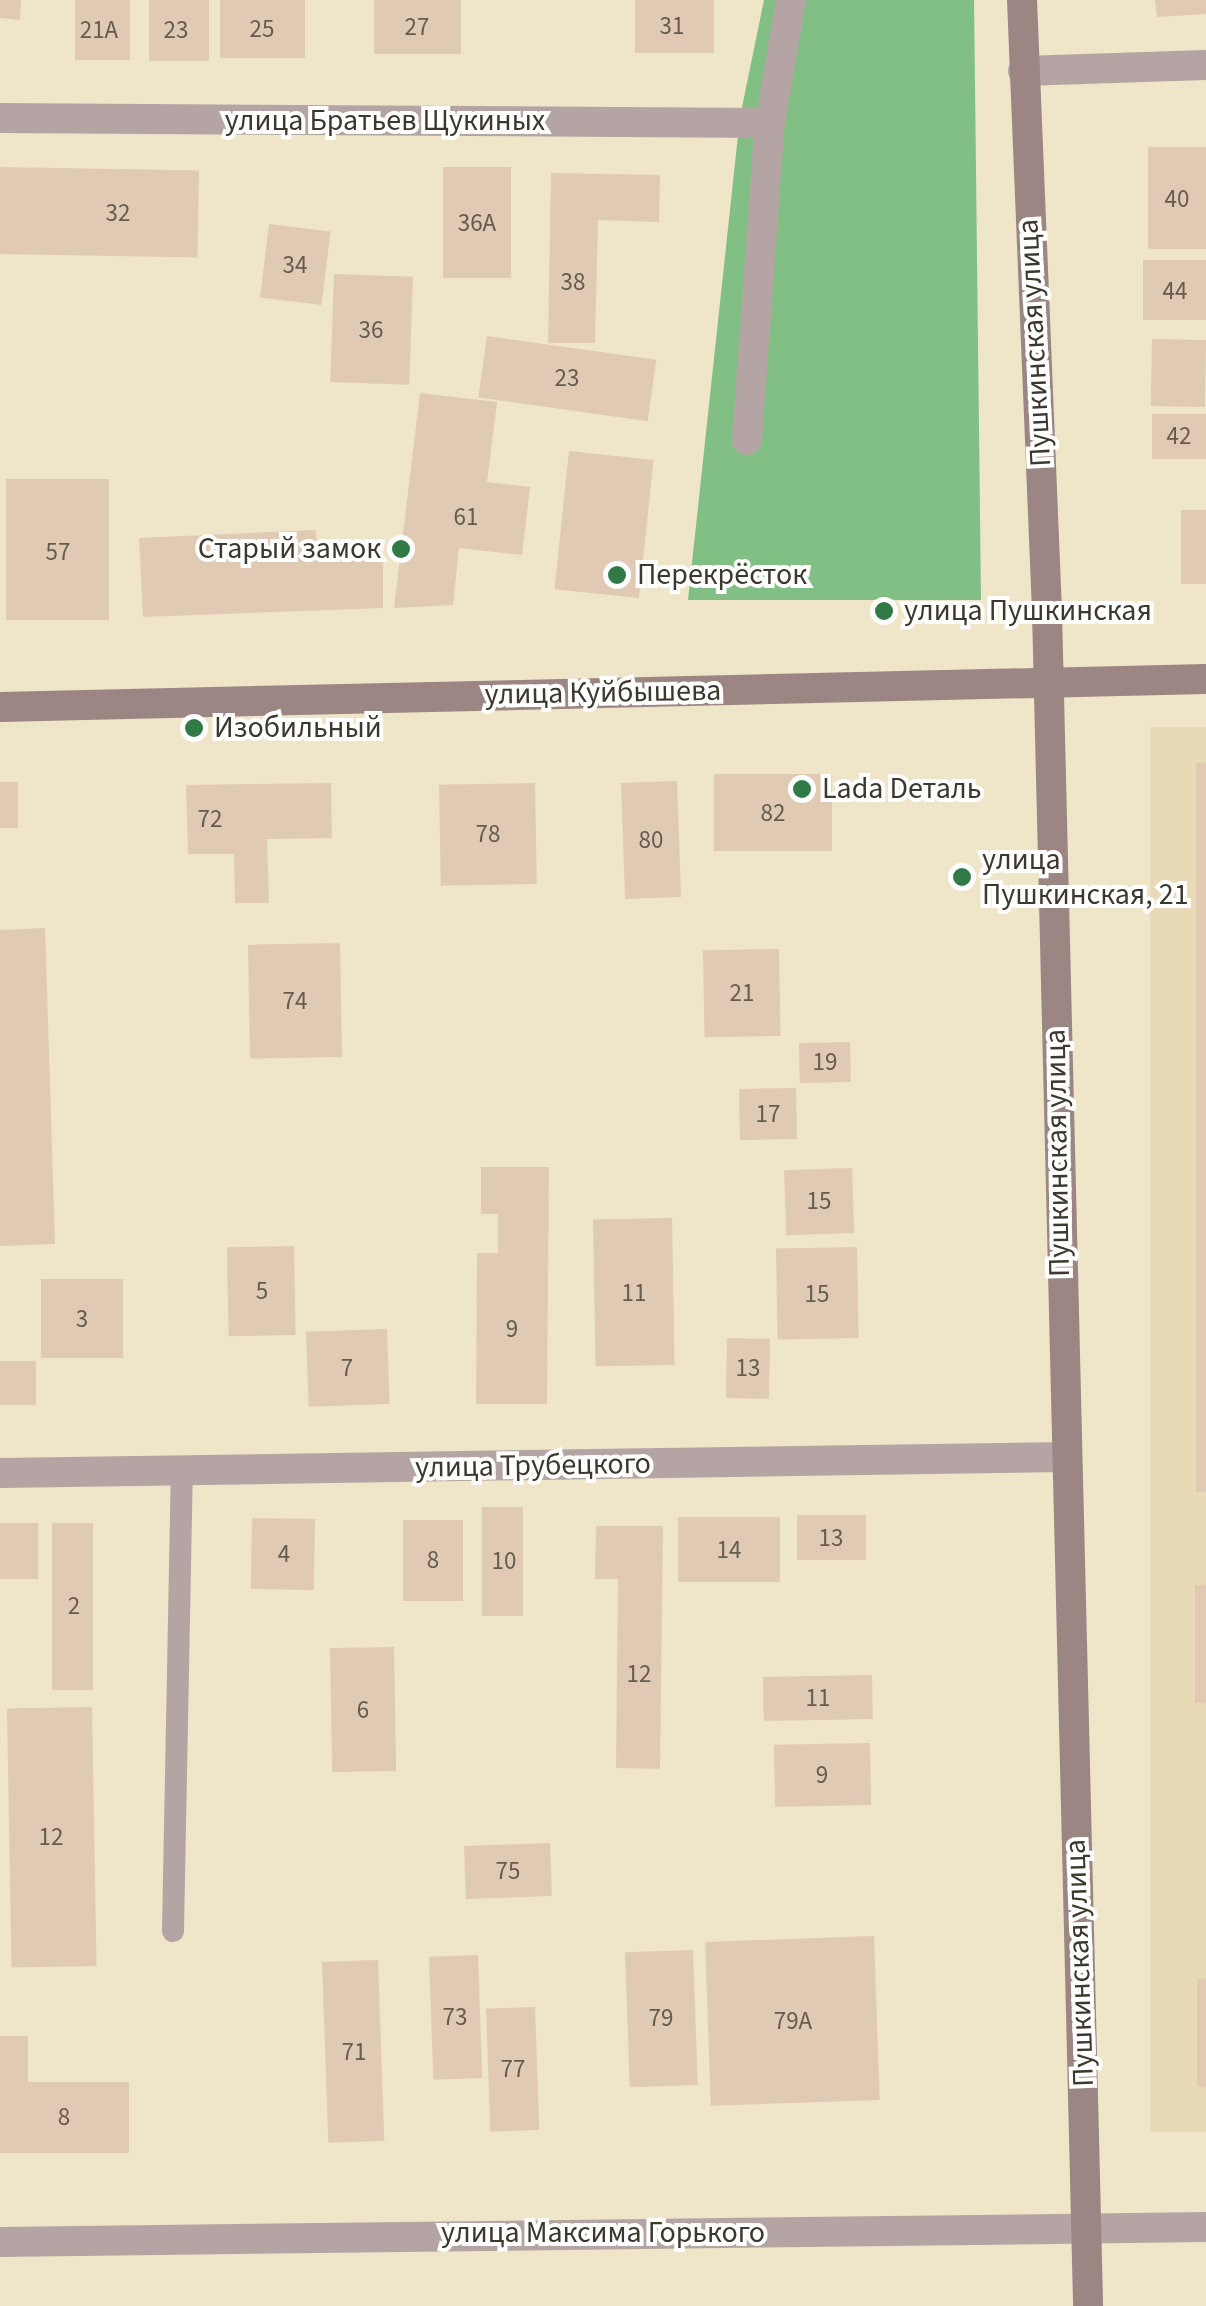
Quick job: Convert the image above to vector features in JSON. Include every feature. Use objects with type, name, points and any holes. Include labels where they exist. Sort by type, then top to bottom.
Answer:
[{"type":"street","points":[[746,440],[770,123],[791,0]]},
{"type":"street","name":"Пушкинская улица","points":[[1022,0],[1048,682],[1088,2306]]},
{"type":"street","points":[[1022,71],[1206,65]]},
{"type":"street","name":"улица Братьев Щукиных","points":[[0,118],[770,123]]},
{"type":"street","name":"улица Куйбышева","points":[[0,707],[1206,678]]},
{"type":"street","name":"улица Трубецкого","points":[[0,1473],[1066,1458]]},
{"type":"street","name":"улица Максима Горького","points":[[0,2242],[1206,2227]]},
{"type":"lane","points":[[174,1931],[182,1470]]},
{"type":"shaded area","points":[[1150,727],[1206,727],[1206,2132],[1150,2132]]},
{"type":"green space","points":[[764,0],[974,0],[981,600],[688,600],[740,117]]},
{"type":"building","points":[[0,0],[21,0],[20,20],[0,18]]},
{"type":"building","points":[[75,0],[130,0],[130,60],[75,60]]},
{"type":"building","points":[[149,0],[209,0],[209,61],[149,61]]},
{"type":"building","points":[[220,0],[305,0],[305,58],[220,58]]},
{"type":"building","points":[[374,0],[461,0],[461,54],[374,54]]},
{"type":"building","points":[[635,0],[714,0],[714,53],[635,53]]},
{"type":"building","points":[[1155,0],[1206,0],[1206,14],[1157,17]]},
{"type":"building","points":[[1148,147],[1206,147],[1206,249],[1148,249]]},
{"type":"building","points":[[0,167],[199,170],[197,257],[0,254]]},
{"type":"building","points":[[443,167],[511,167],[511,278],[443,278]]},
{"type":"building","points":[[551,173],[660,175],[659,222],[598,220],[595,343],[548,343]]},
{"type":"building","points":[[269,224],[331,232],[322,305],[260,297]]},
{"type":"building","points":[[1143,260],[1206,260],[1206,320],[1143,320]]},
{"type":"building","points":[[334,274],[413,277],[409,385],[330,382]]},
{"type":"building","points":[[487,336],[656,360],[648,421],[478,397]]},
{"type":"building","points":[[1152,339],[1206,340],[1205,407],[1151,406]]},
{"type":"building","points":[[420,393],[497,402],[487,482],[530,487],[522,555],[459,548],[453,605],[394,608]]},
{"type":"building","points":[[1152,414],[1206,414],[1206,459],[1152,459]]},
{"type":"building","points":[[569,451],[654,460],[639,598],[554,589]]},
{"type":"building","points":[[6,479],[109,479],[109,620],[6,620]]},
{"type":"building","points":[[1181,510],[1206,510],[1206,584],[1181,584]]},
{"type":"building","points":[[316,530],[317,559],[383,559],[383,608],[143,617],[139,538]]},
{"type":"building","points":[[1196,763],[1206,763],[1206,1492],[1196,1492]]},
{"type":"building","points":[[714,774],[832,774],[832,851],[714,851]]},
{"type":"building","points":[[677,781],[681,897],[625,899],[621,783]]},
{"type":"building","points":[[0,782],[18,782],[18,828],[0,828]]},
{"type":"building","points":[[331,783],[332,838],[267,839],[269,903],[235,903],[234,854],[188,854],[186,785]]},
{"type":"building","points":[[535,783],[537,884],[441,886],[439,785]]},
{"type":"building","points":[[45,928],[55,1244],[0,1246],[0,930]]},
{"type":"building","points":[[340,943],[342,1057],[250,1059],[248,945]]},
{"type":"building","points":[[779,949],[781,1036],[705,1037],[703,950]]},
{"type":"building","points":[[850,1042],[851,1082],[800,1083],[799,1043]]},
{"type":"building","points":[[796,1088],[797,1139],[740,1140],[739,1089]]},
{"type":"building","points":[[481,1167],[549,1167],[547,1404],[476,1404],[477,1253],[498,1253],[498,1214],[481,1214]]},
{"type":"building","points":[[852,1168],[854,1233],[786,1235],[784,1170]]},
{"type":"building","points":[[672,1218],[675,1365],[596,1366],[593,1219]]},
{"type":"building","points":[[294,1246],[296,1335],[229,1336],[227,1247]]},
{"type":"building","points":[[857,1247],[859,1338],[778,1339],[776,1248]]},
{"type":"building","points":[[41,1279],[123,1279],[123,1358],[41,1358]]},
{"type":"building","points":[[387,1329],[390,1404],[309,1407],[306,1332]]},
{"type":"building","points":[[727,1338],[770,1339],[769,1399],[726,1398]]},
{"type":"building","points":[[0,1361],[36,1361],[36,1405],[0,1405]]},
{"type":"building","points":[[482,1507],[523,1507],[523,1616],[482,1616]]},
{"type":"building","points":[[797,1515],[866,1515],[866,1560],[797,1560]]},
{"type":"building","points":[[678,1517],[780,1517],[780,1582],[678,1582]]},
{"type":"building","points":[[252,1518],[315,1519],[314,1590],[251,1589]]},
{"type":"building","points":[[403,1520],[463,1520],[463,1601],[403,1601]]},
{"type":"building","points":[[0,1523],[38,1523],[38,1579],[0,1579]]},
{"type":"building","points":[[52,1523],[93,1523],[93,1690],[52,1690]]},
{"type":"building","points":[[596,1526],[663,1526],[660,1769],[616,1768],[618,1579],[595,1579]]},
{"type":"building","points":[[1195,1585],[1206,1585],[1206,1703],[1195,1703]]},
{"type":"building","points":[[394,1647],[396,1771],[332,1772],[330,1648]]},
{"type":"building","points":[[872,1675],[873,1719],[764,1721],[763,1677]]},
{"type":"building","points":[[92,1707],[97,1966],[12,1967],[7,1708]]},
{"type":"building","points":[[870,1743],[871,1805],[775,1807],[774,1745]]},
{"type":"building","points":[[550,1843],[552,1896],[466,1899],[464,1846]]},
{"type":"building","points":[[874,1936],[880,2100],[711,2106],[705,1942]]},
{"type":"building","points":[[693,1950],[698,2085],[630,2087],[625,1952]]},
{"type":"building","points":[[478,1955],[482,2078],[433,2080],[429,1957]]},
{"type":"building","points":[[378,1960],[384,2141],[328,2143],[322,1962]]},
{"type":"building","points":[[1197,1979],[1206,1979],[1206,2087],[1197,2087]]},
{"type":"building","points":[[535,2007],[539,2130],[490,2132],[486,2009]]},
{"type":"building","points":[[0,2036],[28,2036],[28,2082],[129,2082],[129,2153],[0,2153]]},
{"type":"place","name":"Старый замок","points":[[401,549]]},
{"type":"place","name":"Перекрёсток","points":[[617,575]]},
{"type":"place","name":"улица Пушкинская","points":[[884,611]]},
{"type":"place","name":"Изобильный","points":[[194,728]]},
{"type":"place","name":"Lada Dеталь","points":[[802,789]]},
{"type":"place","name":"улица Пушкинская, 21","points":[[962,877]]}]
